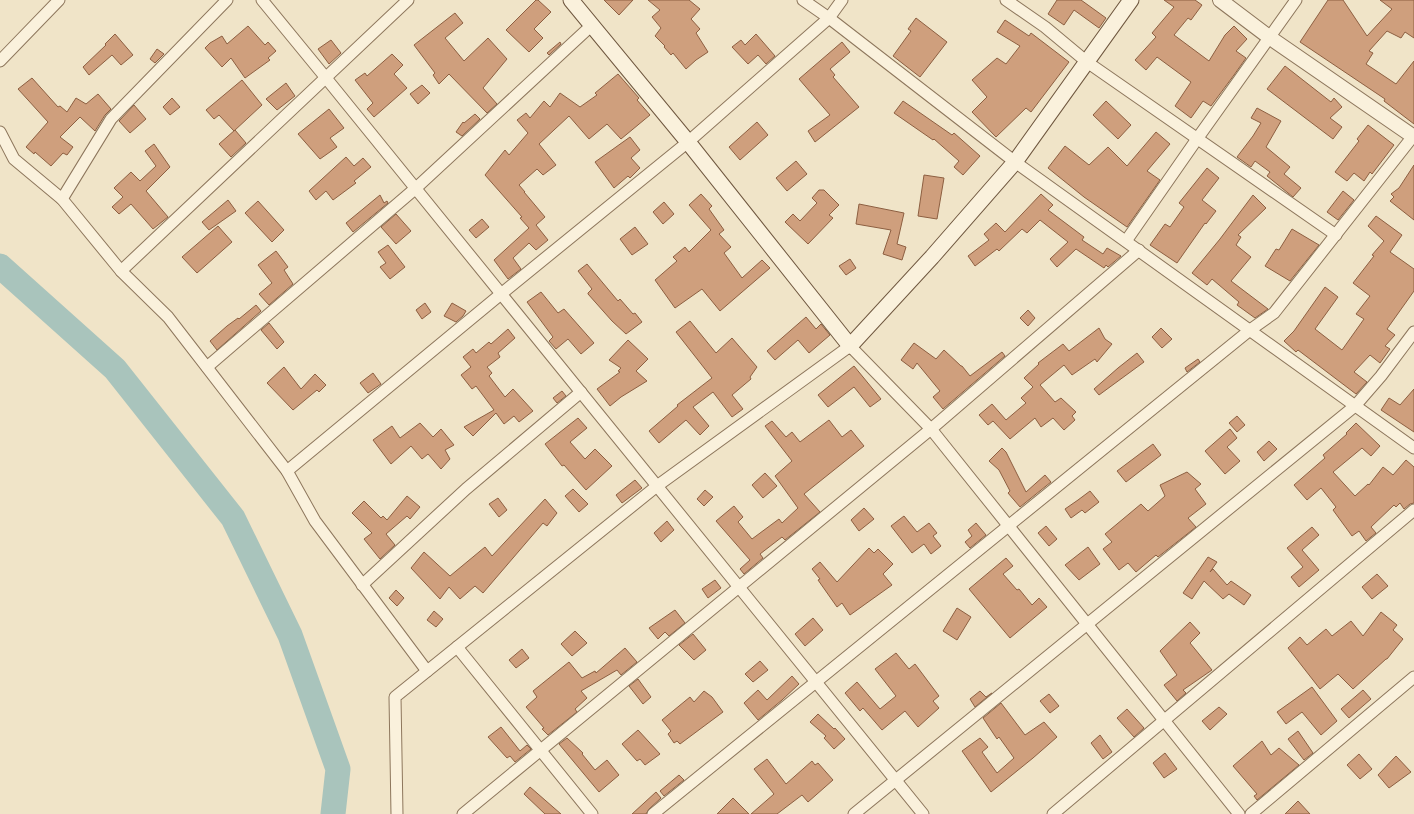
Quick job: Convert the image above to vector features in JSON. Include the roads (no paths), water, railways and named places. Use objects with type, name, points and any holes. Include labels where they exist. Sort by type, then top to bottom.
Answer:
[{"type":"main road","points":[[571,0],[688,142],[850,346],[932,257],[1015,162],[1131,0]]},
{"type":"street","points":[[0,60],[60,0]]},
{"type":"street","points":[[62,199],[111,119],[227,0]]},
{"type":"street","points":[[262,0],[416,188],[922,814]]},
{"type":"street","points":[[121,271],[408,0]]},
{"type":"street","points":[[803,0],[829,18],[1015,162],[1414,448]]},
{"type":"street","points":[[287,471],[688,142],[829,18],[842,0]]},
{"type":"street","points":[[1006,0],[1046,27],[1087,62],[1336,235]]},
{"type":"street","points":[[653,814],[1250,330],[1274,313],[1414,136],[1269,37],[1220,0]]},
{"type":"street","points":[[1126,241],[1296,0]]},
{"type":"street","points":[[207,367],[416,188],[592,25]]},
{"type":"street","points":[[0,132],[14,159],[62,199],[121,271],[168,317],[287,471],[315,521],[427,671]]},
{"type":"street","points":[[463,814],[540,749],[931,429],[1139,250]]},
{"type":"street","points":[[854,814],[1355,406],[1381,376],[1414,332]]},
{"type":"street","points":[[397,814],[395,697],[657,486],[850,346],[931,429],[1239,814]]},
{"type":"street","points":[[362,585],[466,489],[581,392]]},
{"type":"street","points":[[1053,814],[1414,510]]},
{"type":"street","points":[[458,647],[592,814]]},
{"type":"street","points":[[1250,814],[1414,677]]},
{"type":"waterway","points":[[0,266],[115,369],[233,518],[290,635],[338,769],[333,814]]}]
